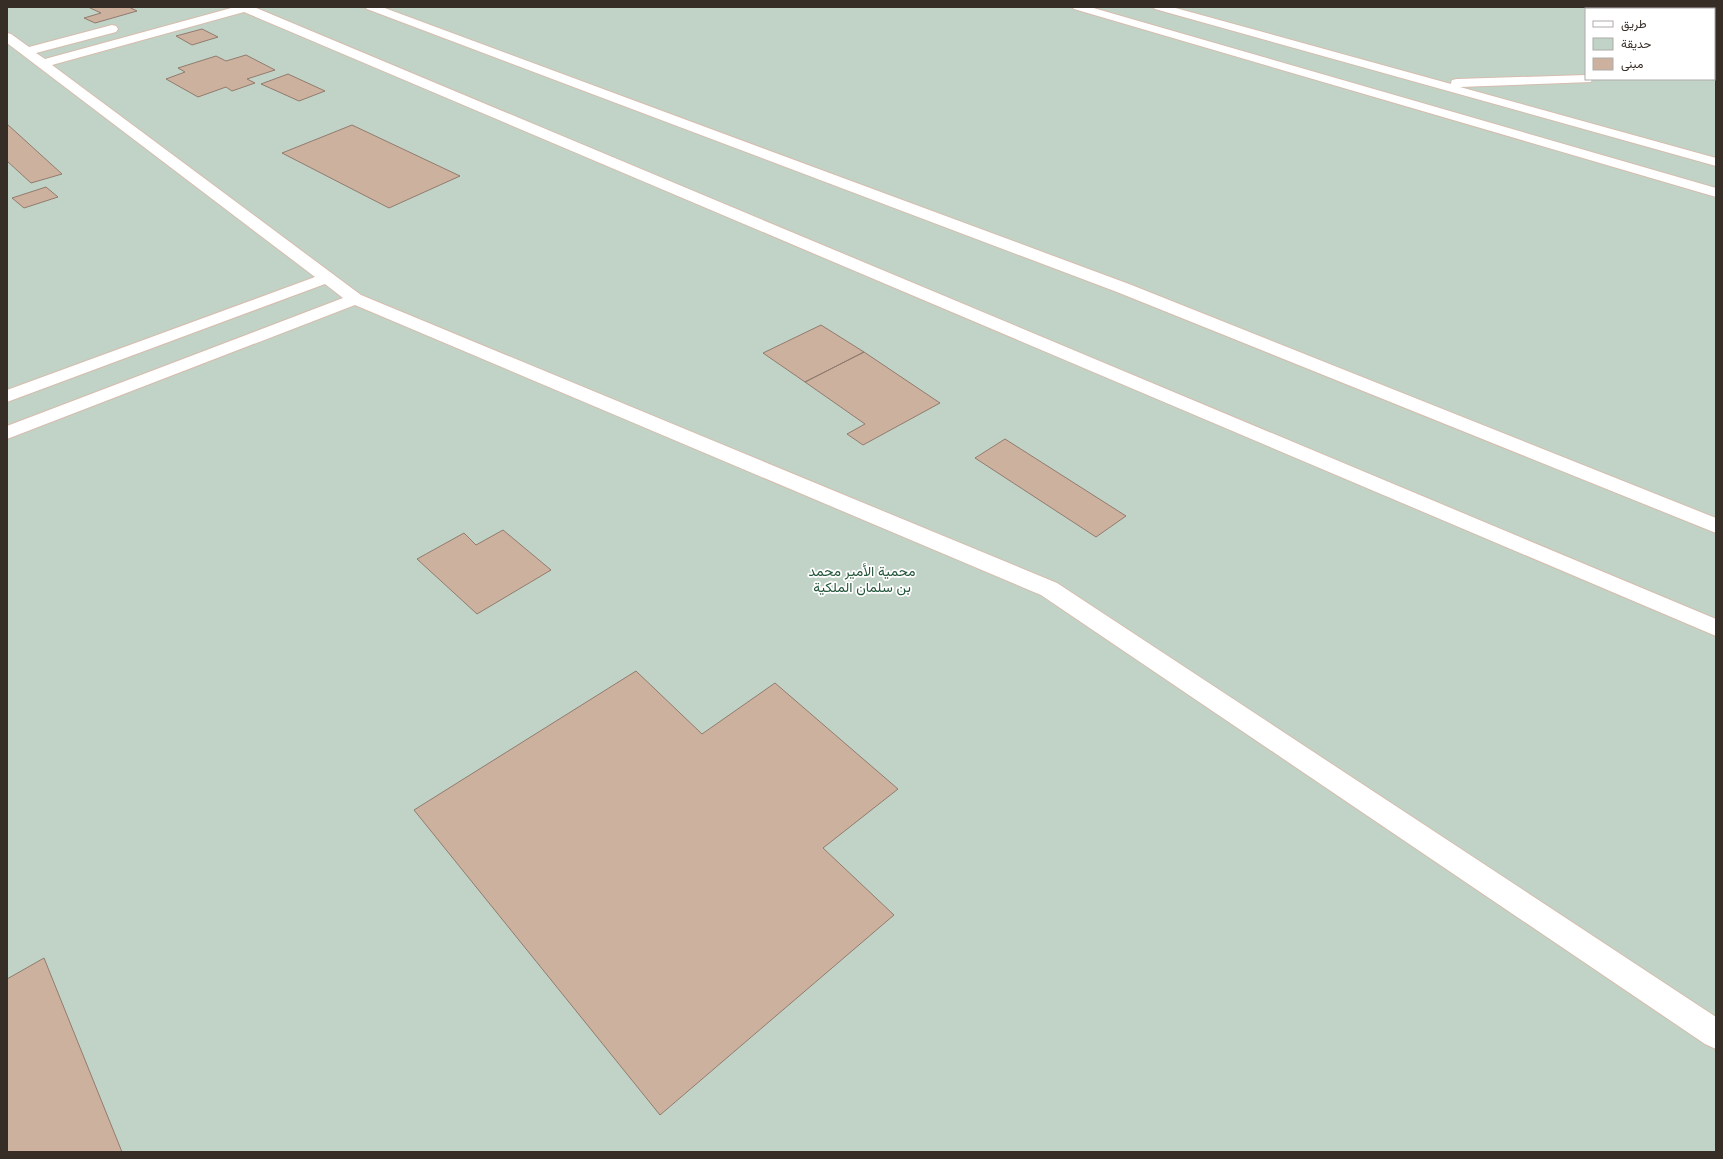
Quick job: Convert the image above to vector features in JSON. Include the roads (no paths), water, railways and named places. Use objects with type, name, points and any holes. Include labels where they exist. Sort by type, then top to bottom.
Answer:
[{"type":"street","points":[[34,58],[245,7],[1716,628]]},
{"type":"street","points":[[370,7],[1123,288],[1716,526]]},
{"type":"street","points":[[1078,7],[1716,193]]},
{"type":"street","points":[[1159,7],[1716,162]]},
{"type":"street","points":[[34,58],[123,26]]},
{"type":"street","points":[[7,38],[355,299],[1049,590],[1716,1034]]},
{"type":"street","points":[[1427,82],[1471,83],[1585,79]]},
{"type":"street","points":[[7,396],[327,278]]},
{"type":"street","points":[[7,433],[355,299]]},
{"type":"park label","name":"محمية الأمير محمد بن سلمان الملكية","points":[[862,580]]}]
